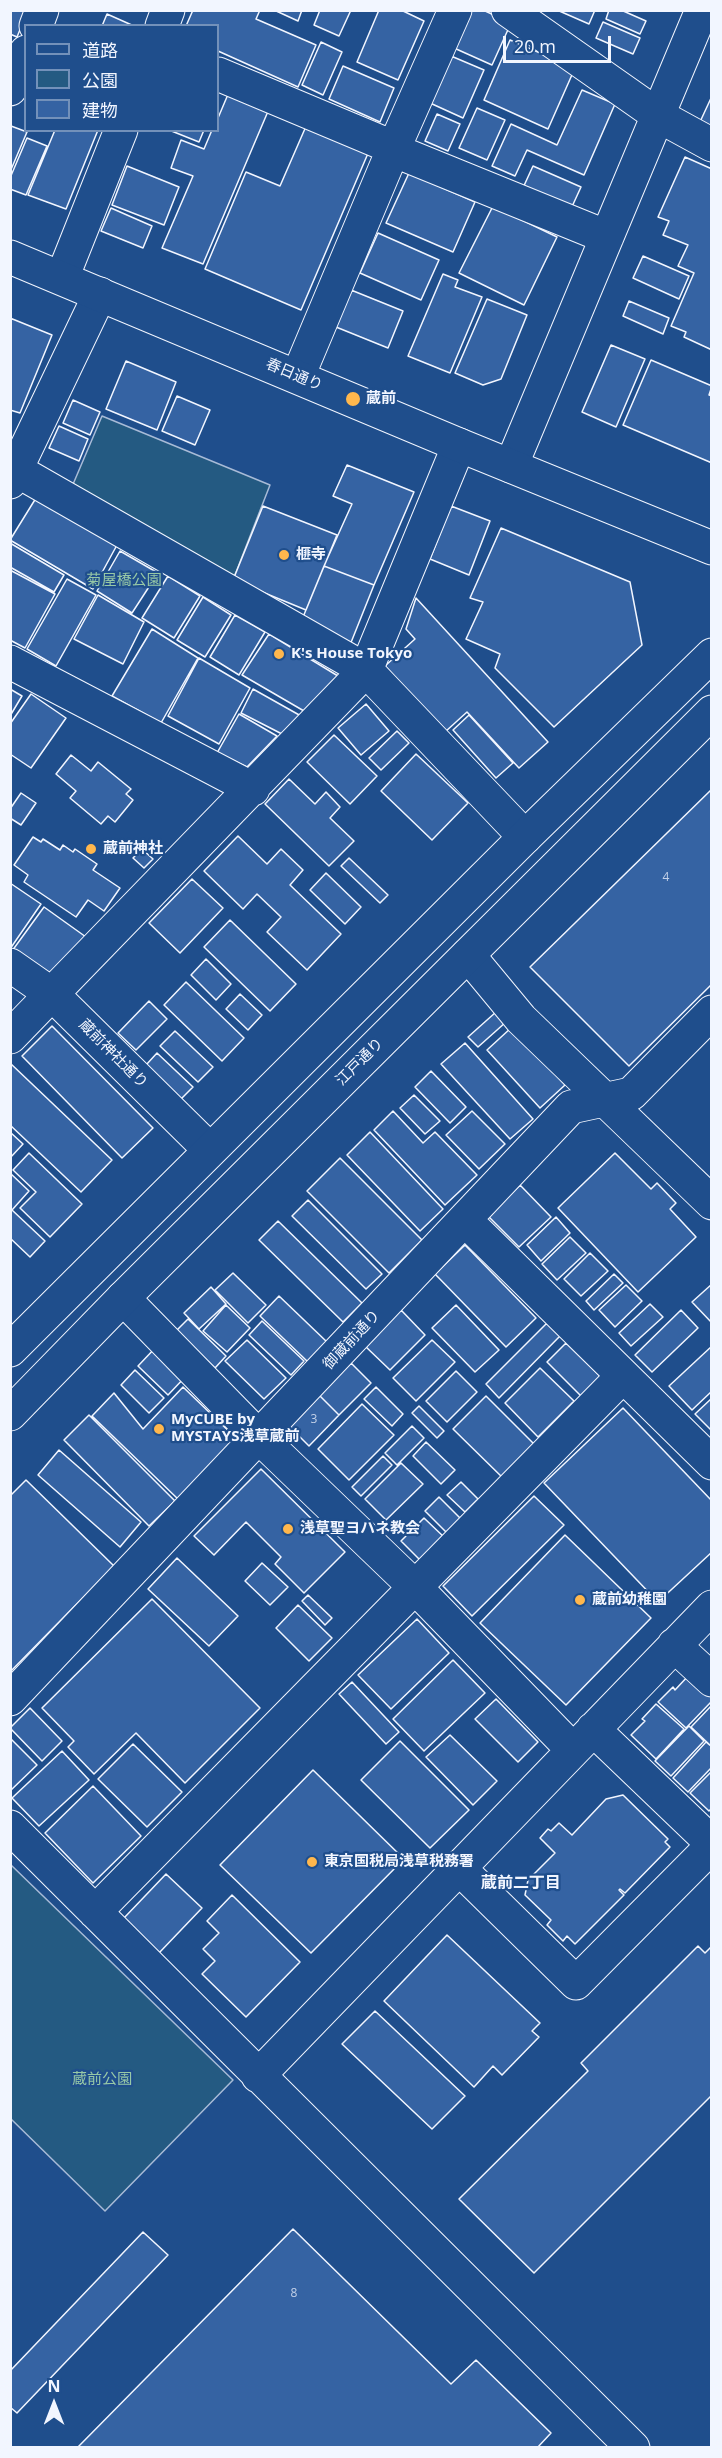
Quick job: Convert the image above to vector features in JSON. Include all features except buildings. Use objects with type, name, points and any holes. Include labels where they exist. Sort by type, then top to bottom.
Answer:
[{"type":"main road","points":[[297,376],[455,10]]},
{"type":"main road","points":[[508,10],[659,116],[711,145]]},
{"type":"main road","points":[[511,466],[702,10]]},
{"type":"main road","points":[[10,88],[24,56]]},
{"type":"main road","points":[[219,74],[385,144],[393,150],[607,237]]},
{"type":"main road","points":[[62,278],[120,132]]},
{"type":"main road","name":"春日通り","points":[[10,257],[711,548]]},
{"type":"main road","points":[[100,294],[13,476],[366,670],[525,837]]},
{"type":"main road","points":[[10,1037],[366,670],[459,445]]},
{"type":"main road","points":[[10,1350],[711,655]]},
{"type":"main road","points":[[10,662],[253,789]]},
{"type":"main road","name":"江戸通り","points":[[10,1414],[123,1298],[711,712]]},
{"type":"main road","points":[[468,955],[521,1019],[711,1203]]},
{"type":"main road","name":"蔵前神社通り","points":[[10,965],[53,995],[210,1150]]},
{"type":"main road","name":"御蔵前通り","points":[[10,1699],[571,1107],[631,1094],[711,1012]]},
{"type":"main road","points":[[465,1220],[622,1377],[711,1462]]},
{"type":"main road","points":[[123,1298],[260,1437],[414,1586],[583,1740],[711,1844],[576,1983],[459,1868]]},
{"type":"main road","points":[[95,1912],[622,1377]]},
{"type":"main road","points":[[258,2076],[711,1607]]},
{"type":"main road","points":[[674,1645],[711,1680]]},
{"type":"main road","points":[[10,1827],[633,2448]]},
{"type":"green space","points":[[102,416],[270,485],[233,580],[71,489]]},
{"type":"green space","name":"蔵前公園","points":[[11,1865],[233,2080],[105,2211],[11,2119]]},
{"type":"place","name":"蔵前","points":[[353,399]]},
{"type":"place","name":"榧寺","points":[[284,555]]},
{"type":"place","name":"K's House Tokyo","points":[[279,654]]},
{"type":"place","name":"蔵前神社","points":[[91,849]]},
{"type":"place","name":"MyCUBE by MYSTAYS浅草蔵前","points":[[159,1429]]},
{"type":"place","name":"浅草聖ヨハネ教会","points":[[288,1529]]},
{"type":"place","name":"蔵前幼稚園","points":[[580,1600]]},
{"type":"place","name":"東京国税局浅草税務署","points":[[312,1862]]},
{"type":"district","name":"蔵前二丁目","points":[[521,1883]]},
{"type":"park label","name":"菊屋橋公園","points":[[124,581]]}]
